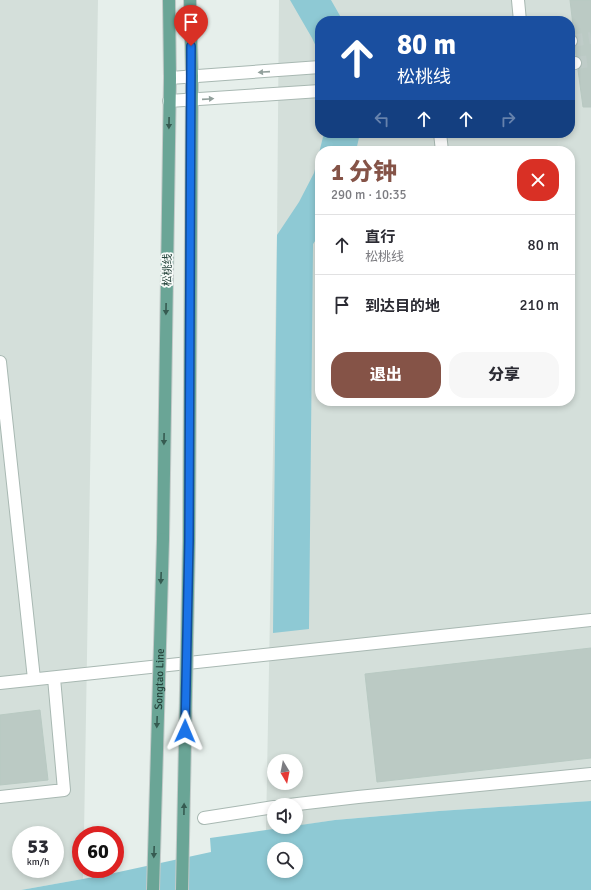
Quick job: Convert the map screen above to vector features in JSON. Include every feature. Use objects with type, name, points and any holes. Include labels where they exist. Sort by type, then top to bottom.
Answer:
[{"type":"main road","name":"松桃线","points":[[163,540],[170,78],[169,0]]},
{"type":"main road","name":"松桃线","points":[[182,890],[189,541],[192,76],[190,0]]},
{"type":"main road","name":"Songtao Line","points":[[153,890],[163,540]]},
{"type":"lane","points":[[518,0],[520,16]]},
{"type":"lane","points":[[170,78],[315,68]]},
{"type":"lane","points":[[169,101],[315,91]]},
{"type":"lane","points":[[0,362],[34,679]]},
{"type":"lane","points":[[0,683],[591,620]]},
{"type":"lane","points":[[0,797],[64,790],[54,678]]},
{"type":"lane","points":[[303,804],[591,774]]},
{"type":"lane","points":[[204,818],[267,808]]},
{"type":"shaded area","points":[[0,0],[98,0],[84,826],[72,826],[72,878],[83,879],[21,890],[0,890]]},
{"type":"shaded area","points":[[279,0],[591,0],[591,801],[439,811],[335,820],[303,825],[303,798],[267,798],[266,830],[267,776],[267,790],[303,790],[303,754],[267,754],[277,235]]},
{"type":"water","points":[[290,0],[331,0],[340,16],[315,16],[315,44]]},
{"type":"water","points":[[323,138],[359,138],[357,146],[321,146]]},
{"type":"water","points":[[315,169],[309,629],[273,633],[277,235],[299,202]]},
{"type":"water","points":[[591,801],[591,890],[21,890],[88,878],[124,878],[124,871],[211,852],[210,838],[267,830],[267,834],[303,834],[303,825],[335,820],[439,811]]},
{"type":"building","points":[[570,0],[591,0],[591,107],[583,107],[578,70],[582,66],[582,62],[580,58],[576,56],[575,47],[578,41],[575,35],[575,16],[572,16]]},
{"type":"building","points":[[591,648],[591,758],[377,782],[365,674]]},
{"type":"building","points":[[40,710],[48,780],[0,785],[0,715]]},
{"type":"tunnel","points":[[575,40],[591,38]]},
{"type":"tunnel","points":[[575,63],[591,61]]},
{"type":"route","points":[[185,731],[189,541],[191,46]]}]
